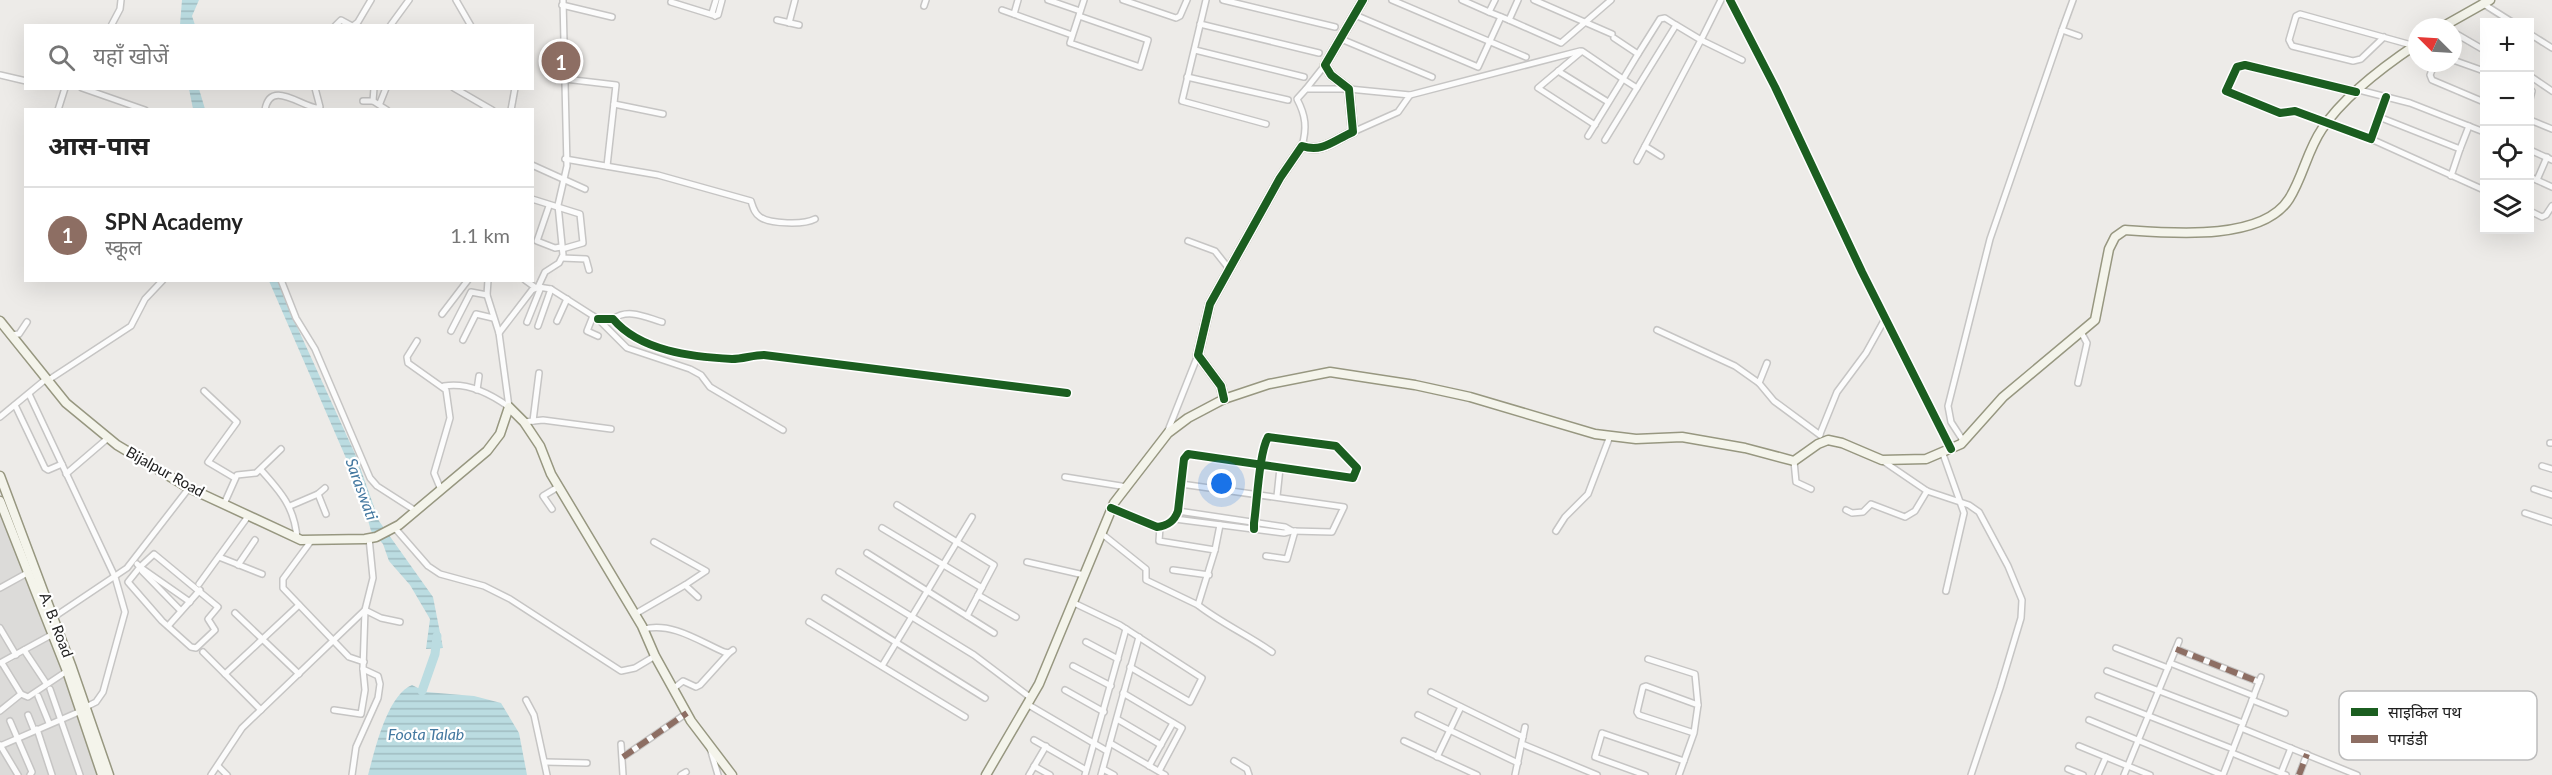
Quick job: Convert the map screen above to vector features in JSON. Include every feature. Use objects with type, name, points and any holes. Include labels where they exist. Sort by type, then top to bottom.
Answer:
[{"type":"main road","points":[[1224,399],[1221,386],[1198,356],[1210,304],[1280,178],[1302,146],[1316,148],[1330,146],[1353,132],[1349,89],[1331,75],[1324,64],[1363,0]]},
{"type":"main road","points":[[2458,18],[2486,2]]},
{"type":"main road","points":[[986,775],[1029,701],[1074,603],[1100,533],[1113,506],[1167,435],[1188,418],[1224,399],[1269,384],[1330,372],[1470,397],[1595,434],[1636,439],[1691,438],[1794,461],[1821,438],[1842,443],[1882,460],[1926,459],[1943,454],[1957,446],[2003,397],[2096,318],[2109,249],[2119,232],[2125,230],[2233,230],[2265,218],[2288,201],[2317,136],[2327,123],[2358,91],[2408,51]]},
{"type":"main road","name":"Bijalpur Road","points":[[0,321],[66,403],[108,438],[146,465],[297,539],[311,541],[372,538]]},
{"type":"main road","points":[[372,538],[393,528],[487,451],[500,434],[509,407],[529,421],[558,487],[644,629],[655,656],[673,689],[687,713],[732,775]]},
{"type":"main road","name":"A. B. Road","points":[[0,479],[54,617],[84,709],[101,774]]},
{"type":"main road","name":"A. B. Road","points":[[0,501],[84,709]]},
{"type":"street","points":[[112,24],[120,9],[121,0]]},
{"type":"street","points":[[355,24],[371,0]]},
{"type":"street","points":[[391,24],[409,0]]},
{"type":"street","points":[[456,0],[470,24]]},
{"type":"street","points":[[713,15],[716,0]]},
{"type":"street","points":[[671,2],[718,15],[722,0]]},
{"type":"street","points":[[789,23],[795,0]]},
{"type":"street","points":[[1014,14],[1018,0]]},
{"type":"street","points":[[1048,0],[1079,14],[1148,40],[1142,64],[1138,68],[1072,45],[1072,35],[1079,14],[1084,0]]},
{"type":"street","points":[[1123,0],[1176,18],[1180,16],[1187,0]]},
{"type":"street","points":[[1206,0],[1182,101],[1266,123]]},
{"type":"street","points":[[1223,0],[1335,27]]},
{"type":"street","points":[[1251,7],[1253,0]]},
{"type":"street","points":[[1392,0],[1526,57]]},
{"type":"street","points":[[1462,0],[1561,43],[1609,1]]},
{"type":"street","points":[[1489,12],[1495,0]]},
{"type":"street","points":[[1509,20],[1518,0]]},
{"type":"street","points":[[1534,0],[1613,36],[1638,54]]},
{"type":"street","points":[[1636,161],[1721,0]]},
{"type":"street","points":[[1730,0],[1886,317],[1957,446]]},
{"type":"street","points":[[1957,446],[1948,406],[1990,239],[2073,0]]},
{"type":"street","points":[[562,258],[558,205],[567,168],[562,2],[612,17]]},
{"type":"street","points":[[2486,2],[2507,18]]},
{"type":"street","points":[[1002,10],[1072,35]]},
{"type":"street","points":[[2384,37],[2361,59],[2354,61],[2292,46],[2289,40],[2299,14],[2408,43]]},
{"type":"street","points":[[1355,15],[1478,67],[1501,17]]},
{"type":"street","points":[[1588,136],[1660,19],[1665,18],[1701,40],[1742,60]]},
{"type":"street","points":[[777,20],[799,25]]},
{"type":"street","points":[[1200,24],[1319,53]]},
{"type":"street","points":[[1605,140],[1676,26]]},
{"type":"street","points":[[2062,30],[2079,36]]},
{"type":"street","points":[[2462,37],[2480,48]]},
{"type":"street","points":[[2534,37],[2552,48]]},
{"type":"street","points":[[1341,39],[1432,77]]},
{"type":"street","points":[[1195,50],[1304,77]]},
{"type":"street","points":[[1306,89],[1349,89],[1410,95],[1582,51],[1637,88]]},
{"type":"street","points":[[1582,51],[1538,88],[1595,125]]},
{"type":"street","points":[[2462,63],[2480,70]]},
{"type":"street","points":[[1302,146],[1306,126],[1304,112],[1297,99],[1324,64]]},
{"type":"street","points":[[2480,130],[2410,103],[2245,65],[2237,67],[2226,87],[2227,93],[2273,111],[2288,114],[2295,111],[2371,139],[2480,188]]},
{"type":"street","points":[[1558,71],[1608,102]]},
{"type":"street","points":[[2431,72],[2432,80],[2480,100]]},
{"type":"street","points":[[0,75],[24,81]]},
{"type":"street","points":[[1187,77],[1288,100]]},
{"type":"street","points":[[565,79],[616,85],[607,166]]},
{"type":"street","points":[[2534,79],[2552,91]]},
{"type":"street","points":[[59,108],[64,90]]},
{"type":"street","points":[[88,90],[139,108]]},
{"type":"street","points":[[315,90],[318,108]]},
{"type":"street","points":[[374,90],[376,102]]},
{"type":"street","points":[[376,102],[385,90]]},
{"type":"street","points":[[457,90],[489,108]]},
{"type":"street","points":[[511,108],[514,90]]},
{"type":"street","points":[[1353,132],[1398,112],[1410,95]]},
{"type":"street","points":[[265,108],[266,102],[272,97],[288,96],[318,108]]},
{"type":"street","points":[[2371,139],[2386,97]]},
{"type":"street","points":[[363,101],[376,102],[384,108]]},
{"type":"street","points":[[614,104],[663,114]]},
{"type":"street","points":[[2379,117],[2460,149]]},
{"type":"street","points":[[2534,122],[2552,129]]},
{"type":"street","points":[[2451,176],[2469,126]]},
{"type":"street","points":[[1645,146],[1661,156]]},
{"type":"street","points":[[2534,152],[2549,159],[2537,180]]},
{"type":"street","points":[[565,159],[658,175],[751,201],[754,211],[761,219],[802,224],[815,219]]},
{"type":"street","points":[[534,166],[585,189]]},
{"type":"street","points":[[2534,179],[2552,187]]},
{"type":"street","points":[[534,199],[549,206],[558,205],[579,212],[582,245],[555,248],[535,240],[549,206]]},
{"type":"street","points":[[2534,213],[2542,217],[2552,206]]},
{"type":"street","points":[[1188,241],[1215,251],[1230,270]]},
{"type":"street","points":[[527,322],[544,272],[562,258],[586,259],[589,270]]},
{"type":"street","points":[[0,417],[47,380],[131,326],[146,299],[161,282]]},
{"type":"street","points":[[282,282],[296,318],[316,352],[372,483],[416,510]]},
{"type":"street","points":[[442,314],[466,282]]},
{"type":"street","points":[[488,282],[487,295],[499,333],[509,407]]},
{"type":"street","points":[[529,282],[551,289],[598,318],[627,348],[690,369],[701,375],[710,387],[783,430]]},
{"type":"street","points":[[499,333],[539,287]]},
{"type":"street","points":[[538,326],[551,289]]},
{"type":"street","points":[[452,332],[471,292],[487,295]]},
{"type":"street","points":[[557,321],[567,299]]},
{"type":"street","points":[[598,336],[587,331],[598,318],[611,318],[630,313],[662,322]]},
{"type":"street","points":[[463,340],[476,314],[493,318]]},
{"type":"street","points":[[1656,330],[1735,366],[1759,383],[1781,407],[1821,438],[1837,392],[1866,353],[1886,317]]},
{"type":"street","points":[[611,318],[621,329],[637,340],[687,352],[734,359],[764,355],[1067,393]]},
{"type":"street","points":[[10,335],[19,334],[27,322]]},
{"type":"street","points":[[2078,383],[2087,343],[2081,332]]},
{"type":"street","points":[[417,341],[406,357],[408,363],[444,386],[453,385],[477,390],[509,407]]},
{"type":"street","points":[[1167,435],[1198,356]]},
{"type":"street","points":[[1759,383],[1767,363]]},
{"type":"street","points":[[538,373],[529,421],[611,429]]},
{"type":"street","points":[[477,390],[479,376]]},
{"type":"street","points":[[441,490],[434,473],[450,418],[444,386]]},
{"type":"street","points":[[204,391],[236,419],[236,427],[208,462],[235,478]]},
{"type":"street","points":[[18,775],[0,746],[96,702],[103,692],[125,612],[115,577],[29,394]]},
{"type":"street","points":[[15,405],[45,468],[48,470],[62,465]]},
{"type":"street","points":[[1175,519],[1184,459],[1188,454],[1262,465],[1280,468],[1353,478],[1358,471],[1339,447],[1270,436],[1265,443],[1262,465],[1258,494],[1254,526]]},
{"type":"street","points":[[1556,531],[1565,517],[1588,494],[1610,436]]},
{"type":"street","points":[[66,474],[108,438]]},
{"type":"street","points":[[224,504],[235,478],[240,473],[253,473],[261,470],[281,449]]},
{"type":"street","points":[[1943,454],[1961,503],[1964,522],[1946,591]]},
{"type":"street","points":[[1882,460],[1927,491],[1979,512],[2008,566],[2023,606],[2000,688],[1971,775]]},
{"type":"street","points":[[1794,461],[1796,482],[1810,489]]},
{"type":"street","points":[[2542,466],[2552,469]]},
{"type":"street","points":[[1277,496],[1280,468]]},
{"type":"street","points":[[261,470],[286,497],[296,520],[297,539]]},
{"type":"street","points":[[1065,477],[1128,487]]},
{"type":"street","points":[[1113,506],[1143,523],[1160,527],[1175,519],[1220,525],[1285,527],[1293,531],[1332,532],[1344,507],[1181,484]]},
{"type":"street","points":[[552,509],[543,496],[558,487]]},
{"type":"street","points":[[54,617],[115,577],[136,564],[154,554],[200,587],[218,607],[208,619],[215,626],[215,630],[193,649],[168,626],[128,582],[136,564],[189,488]]},
{"type":"street","points":[[290,506],[318,494],[325,488]]},
{"type":"street","points":[[2534,489],[2552,495]]},
{"type":"street","points":[[1846,510],[1852,513],[1863,512],[1871,504],[1905,517],[1915,511],[1927,491]]},
{"type":"street","points":[[318,494],[326,514]]},
{"type":"street","points":[[897,505],[994,565],[967,616]]},
{"type":"street","points":[[1178,511],[1254,526]]},
{"type":"street","points":[[2525,513],[2552,522]]},
{"type":"street","points":[[168,626],[190,602],[249,515]]},
{"type":"street","points":[[882,666],[972,517]]},
{"type":"street","points":[[1198,605],[1209,575],[1220,525]]},
{"type":"street","points":[[1160,527],[1159,542],[1215,550]]},
{"type":"street","points":[[393,528],[428,566],[440,574],[484,586],[510,599],[621,671],[635,668],[655,656]]},
{"type":"street","points":[[882,528],[982,588]]},
{"type":"street","points":[[1266,556],[1287,559],[1293,531]]},
{"type":"street","points":[[1100,533],[1110,538],[1124,553],[1146,569],[1146,580],[1198,605],[1272,652]]},
{"type":"street","points":[[334,710],[361,714],[365,690],[363,665],[365,610],[373,578],[372,538]]},
{"type":"street","points":[[238,565],[255,540]]},
{"type":"street","points":[[311,541],[282,583],[283,588],[351,659],[378,676],[380,690],[356,747],[352,775]]},
{"type":"street","points":[[635,614],[706,571],[654,542]]},
{"type":"street","points":[[867,553],[994,633]]},
{"type":"street","points":[[219,557],[262,574]]},
{"type":"street","points":[[1027,562],[1084,575]]},
{"type":"street","points":[[136,564],[190,602]]},
{"type":"street","points":[[136,564],[181,611]]},
{"type":"street","points":[[1173,570],[1209,575]]},
{"type":"street","points":[[0,588],[29,572]]},
{"type":"street","points":[[839,572],[974,654],[1029,701],[1107,751]]},
{"type":"street","points":[[685,585],[698,597]]},
{"type":"street","points":[[978,595],[1016,617]]},
{"type":"street","points":[[825,598],[985,698]]},
{"type":"street","points":[[1074,603],[1126,629],[1202,678],[1190,702],[1130,667]]},
{"type":"street","points":[[225,674],[299,605]]},
{"type":"street","points":[[365,610],[381,618],[400,622]]},
{"type":"street","points":[[210,775],[242,728],[365,610]]},
{"type":"street","points":[[235,613],[299,674]]},
{"type":"street","points":[[809,622],[965,717]]},
{"type":"street","points":[[0,628],[16,655]]},
{"type":"street","points":[[644,629],[669,628],[731,651],[700,685],[696,687],[684,681],[673,689]]},
{"type":"street","points":[[1034,740],[1086,772],[1126,629]]},
{"type":"street","points":[[53,634],[1,663],[21,694],[28,698],[46,683],[67,671]]},
{"type":"street","points":[[1114,775],[1102,772],[1139,637]]},
{"type":"street","points":[[2124,775],[2179,641]]},
{"type":"street","points":[[1086,642],[1118,659]]},
{"type":"street","points":[[2116,648],[2169,665],[2253,698],[2284,713]]},
{"type":"street","points":[[2089,720],[2223,775],[2260,680],[2176,649]]},
{"type":"street","points":[[24,650],[46,683]]},
{"type":"street","points":[[203,652],[261,710]]},
{"type":"street","points":[[1648,659],[1695,674],[1699,696],[1694,733],[1678,775]]},
{"type":"street","points":[[1073,666],[1111,686]]},
{"type":"street","points":[[2107,671],[2242,725],[2357,775]]},
{"type":"street","points":[[1694,733],[1639,715],[1637,712],[1642,687],[1646,686],[1698,705]]},
{"type":"street","points":[[50,689],[81,775]]},
{"type":"street","points":[[1065,690],[1104,712]]},
{"type":"street","points":[[1431,692],[1522,740],[1597,775]]},
{"type":"street","points":[[1123,693],[1182,728],[1159,771]]},
{"type":"street","points":[[0,711],[21,694]]},
{"type":"street","points":[[38,696],[49,723]]},
{"type":"street","points":[[2098,696],[2284,774],[2291,748]]},
{"type":"street","points":[[526,700],[534,715],[547,775]]},
{"type":"street","points":[[1437,757],[1461,707]]},
{"type":"street","points":[[622,757],[687,713]]},
{"type":"street","points":[[28,715],[52,775]]},
{"type":"street","points":[[1418,715],[1518,764]]},
{"type":"street","points":[[1117,719],[1161,745]]},
{"type":"street","points":[[10,721],[32,772],[30,775]]},
{"type":"street","points":[[1149,766],[1173,723]]},
{"type":"street","points":[[1516,775],[1525,727]]},
{"type":"street","points":[[1645,775],[1595,757],[1602,734],[1684,761]]},
{"type":"street","points":[[1404,741],[1477,775]]},
{"type":"street","points":[[1110,743],[1165,775]]},
{"type":"street","points":[[621,744],[623,775]]},
{"type":"street","points":[[710,746],[712,763],[718,775]]},
{"type":"street","points":[[1029,775],[1046,746]]},
{"type":"street","points":[[2079,746],[2150,775]]},
{"type":"street","points":[[2299,775],[2307,754]]},
{"type":"street","points":[[2098,775],[2106,757]]},
{"type":"street","points":[[1234,761],[1247,769],[1249,775]]},
{"type":"street","points":[[545,762],[587,763]]},
{"type":"street","points":[[218,766],[227,775]]},
{"type":"street","points":[[1035,766],[1050,775]]},
{"type":"street","points":[[2068,769],[2083,775]]},
{"type":"shaded area","points":[[0,500],[52,631],[0,660]]},
{"type":"shaded area","points":[[55,637],[97,775],[0,775],[0,668]]},
{"type":"water","points":[[182,0],[199,0],[192,16],[195,24],[180,24]]},
{"type":"water","points":[[189,90],[199,90],[205,108],[193,108]]},
{"type":"water","points":[[269,282],[279,282],[284,298],[356,456],[379,521],[433,597],[443,648],[426,649],[430,619],[410,585],[389,561],[383,544],[371,531],[359,488]]},
{"type":"water","name":"Foota Talab","points":[[412,685],[426,692],[474,696],[501,703],[519,733],[527,775],[368,775],[378,738],[389,711],[403,691]]},
{"type":"waterway","name":"Saraswati","points":[[422,691],[435,654],[437,636]]},
{"type":"marked path","points":[[2176,649],[2259,682]]},
{"type":"marked path","points":[[623,757],[687,713]]},
{"type":"marked path","points":[[2299,775],[2307,754]]},
{"type":"cycle path","points":[[1224,399],[1221,386],[1198,355],[1210,304],[1280,178],[1302,146],[1322,147],[1353,132],[1349,89],[1331,75],[1325,65],[1363,0]]},
{"type":"cycle path","points":[[1730,0],[1775,87],[1862,272],[1951,449]]},
{"type":"cycle path","points":[[2356,92],[2245,65],[2237,67],[2226,91],[2280,113],[2295,111],[2371,139],[2386,97]]},
{"type":"cycle path","points":[[598,319],[613,319],[637,338],[684,354],[732,359],[764,355],[1067,393]]},
{"type":"cycle path","points":[[1111,508],[1157,527],[1170,523],[1178,511],[1184,459],[1188,454],[1353,478],[1357,468],[1336,446],[1268,437],[1262,454],[1260,466],[1254,529]]},
{"type":"place","name":"SPN Academy","points":[[561,61]]}]
